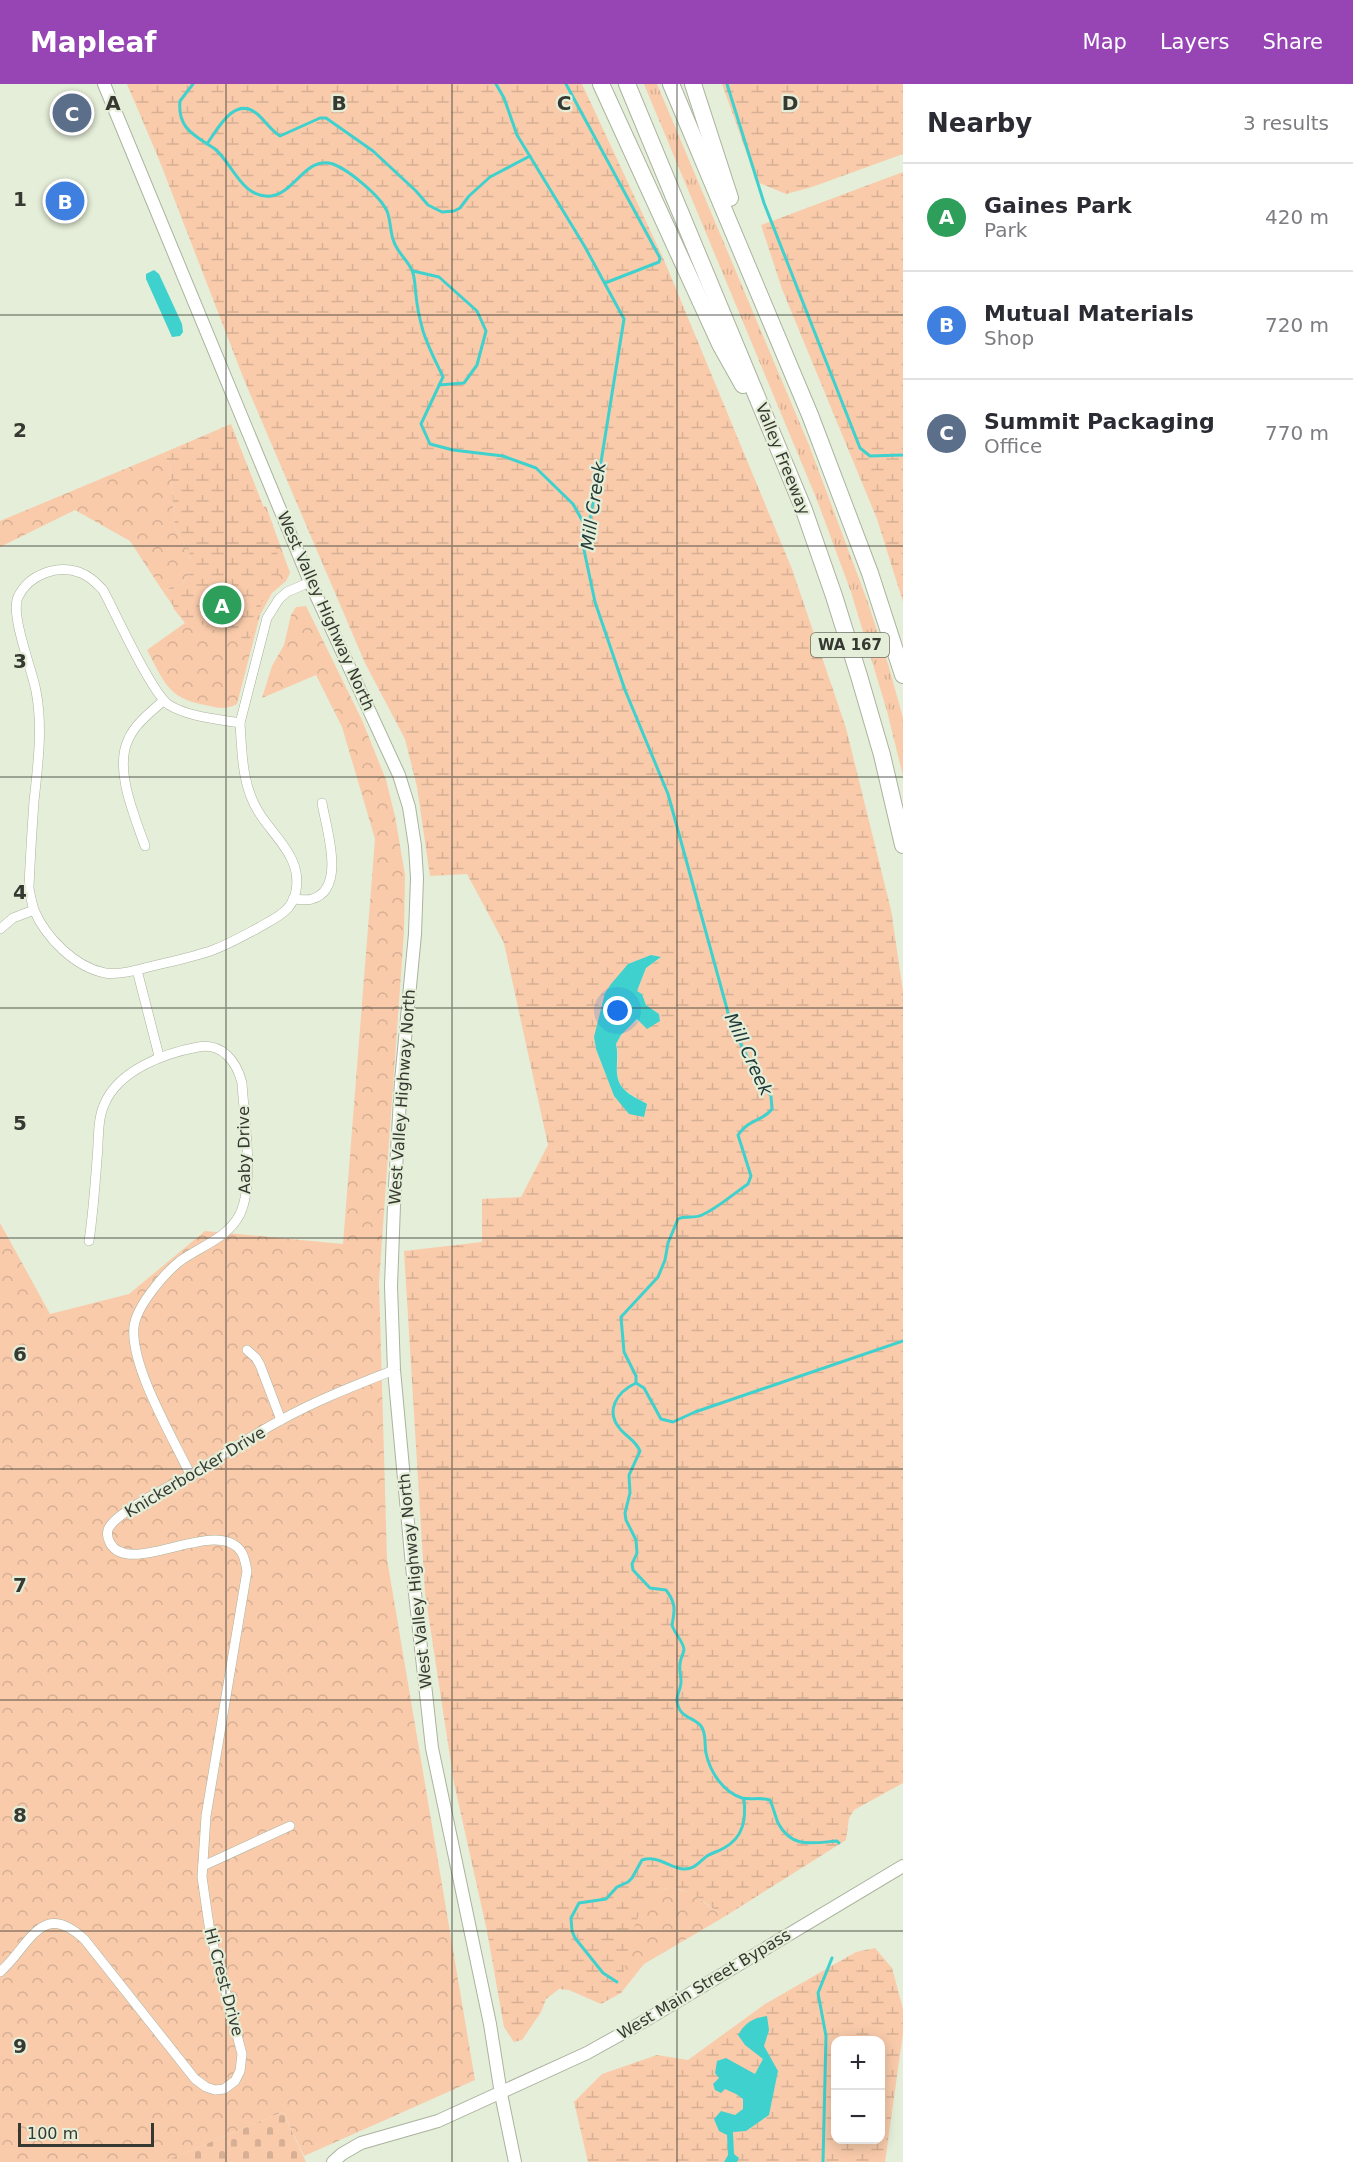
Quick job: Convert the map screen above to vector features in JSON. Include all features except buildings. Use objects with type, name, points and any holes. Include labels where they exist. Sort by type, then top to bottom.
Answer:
[{"type":"highway","points":[[602,84],[720,344],[781,450]]},
{"type":"highway","name":"Valley Freeway","points":[[627,84],[781,450],[834,596],[882,755],[903,845]]},
{"type":"highway","name":"WA 167","points":[[671,84],[810,415],[870,573],[903,675]]},
{"type":"highway","points":[[693,84],[762,299]]},
{"type":"main road","name":"West Valley Highway North","points":[[104,84],[310,582],[399,775],[409,807],[417,878],[415,934],[400,1081],[393,1205],[391,1286],[394,1370],[432,1748],[488,2013],[515,2162]]},
{"type":"main road","name":"West Main Street Bypass","points":[[333,2162],[361,2143],[438,2121],[586,2053],[636,2026],[899,1868]]},
{"type":"street","points":[[240,723],[190,713],[172,707],[163,700],[152,684],[103,590],[92,579],[69,570],[54,570],[39,575],[28,584],[18,598],[16,615],[36,691],[40,722],[28,888],[34,910],[43,926],[66,953],[85,965],[105,973],[117,974],[137,970],[229,944],[276,918],[288,908],[293,899],[297,880],[292,858],[258,812],[247,788],[242,761],[240,723],[267,618],[279,599],[287,592],[310,582]]},
{"type":"street","points":[[145,846],[124,779],[123,752],[135,728],[163,700]]},
{"type":"street","points":[[293,899],[315,898],[322,893],[333,875],[322,803]]},
{"type":"street","points":[[0,928],[13,918],[34,910]]},
{"type":"street","points":[[137,970],[159,1056]]},
{"type":"street","name":"Aaby Drive","points":[[89,1241],[95,1198],[100,1116],[105,1102],[123,1079],[159,1056],[203,1046],[218,1049],[231,1058],[238,1069],[242,1083],[248,1175],[246,1197],[240,1215],[231,1228],[169,1270],[152,1292],[134,1325],[134,1338],[146,1380],[190,1474]]},
{"type":"street","points":[[247,1350],[260,1365],[281,1420]]},
{"type":"street","name":"Knickerbocker Drive","points":[[241,1552],[234,1545],[211,1539],[144,1554],[129,1553],[111,1545],[107,1536],[108,1527],[116,1519],[281,1420],[344,1390],[394,1370]]},
{"type":"street","name":"Hi Crest Drive","points":[[0,1972],[40,1929],[54,1923],[67,1926],[85,1941],[195,2079],[210,2090],[220,2090],[237,2078],[242,2054],[210,1932],[203,1892],[203,1866],[206,1816],[247,1571],[241,1552]]},
{"type":"street","points":[[203,1866],[290,1826]]},
{"type":"green space","points":[[127,84],[582,84],[664,260],[792,569],[846,728],[891,910],[903,991],[903,1783],[854,1810],[849,1818],[846,1840],[724,1917],[700,1899],[679,1889],[659,1891],[648,1899],[633,1929],[621,1993],[601,2004],[569,1990],[559,1989],[546,1999],[541,2012],[522,2040],[514,2042],[504,2027],[487,1931],[454,1783],[425,1593],[404,1251],[482,1242],[482,1199],[521,1197],[548,1145],[504,943],[467,874],[430,876],[417,787],[405,739],[365,663],[245,382],[158,157]],"holes":[[[651,955],[660,958],[646,968],[637,991],[642,994],[646,1005],[659,1014],[633,1023],[624,1031],[616,1044],[617,1075],[622,1087],[647,1104],[614,1096],[596,1049],[594,1037]]]},
{"type":"green space","points":[[644,84],[657,84],[809,445],[867,600],[888,664],[903,718],[903,776],[887,711],[851,592],[817,500]]},
{"type":"green space","points":[[722,84],[903,84],[903,154],[786,194],[757,182]]},
{"type":"green space","points":[[903,172],[903,602],[877,519],[782,289],[761,225]]},
{"type":"green space","points":[[231,424],[264,508],[281,569],[262,602],[248,645],[192,620],[185,623],[162,590],[173,589],[183,583],[191,572],[189,552],[175,528],[170,465],[163,453]]},
{"type":"green space","points":[[163,453],[170,465],[175,528],[191,559],[191,572],[183,583],[173,589],[162,590],[130,541],[75,510],[0,547],[0,521]]},
{"type":"green space","points":[[266,506],[290,573],[286,581],[272,593],[260,615],[237,704],[221,708],[182,698],[168,686],[147,650],[185,623],[173,608],[217,525]]},
{"type":"green space","points":[[306,606],[362,720],[386,780],[405,875],[404,932],[379,1282],[387,1559],[475,2080],[304,2156],[283,2112],[163,2162],[0,2162],[0,1223],[50,1314],[129,1294],[205,1231],[343,1244],[375,839],[342,727],[316,675],[262,698],[272,666],[284,645],[291,615],[296,607]]},
{"type":"green space","points":[[670,1887],[691,1893],[724,1917],[644,1964],[621,1993],[629,1940],[638,1915],[653,1894]]},
{"type":"green space","points":[[875,1948],[892,1968],[903,2009],[903,2033],[885,2162],[588,2162],[574,2102],[602,2074],[657,2055],[688,2060],[765,2004],[856,1952]]},
{"type":"green space","points":[[283,2112],[306,2162],[163,2162]]},
{"type":"water","points":[[154,270],[159,274],[182,324],[183,332],[180,336],[172,337],[146,279],[146,274]]},
{"type":"water","points":[[651,955],[661,957],[646,968],[637,991],[642,994],[646,1005],[659,1014],[660,1021],[647,1029],[637,1019],[621,1035],[616,1044],[617,1075],[620,1084],[630,1094],[647,1104],[644,1117],[629,1114],[614,1096],[596,1049],[594,1037],[605,993],[611,984],[628,964]]},
{"type":"water","points":[[767,2016],[769,2030],[764,2046],[778,2071],[769,2115],[746,2131],[733,2132],[734,2154],[739,2158],[737,2162],[724,2162],[728,2155],[727,2135],[719,2131],[714,2119],[721,2111],[735,2115],[743,2109],[743,2099],[725,2089],[721,2093],[715,2090],[713,2084],[719,2078],[715,2073],[717,2061],[726,2058],[755,2074],[763,2059],[745,2045],[738,2035],[750,2021]]},
{"type":"waterway","points":[[193,84],[180,101],[180,115],[184,124],[192,134],[215,149],[245,186],[253,192],[271,196],[279,193],[308,169],[324,163],[333,164],[347,172],[378,198],[387,211],[396,246],[413,273],[423,331],[443,377],[421,424],[430,444],[453,450],[503,456],[536,468],[573,504],[587,529]]},
{"type":"waterway","name":"Mill Creek","points":[[496,84],[504,98],[517,135],[585,247],[624,319],[584,550],[595,602],[625,690],[668,794],[732,1027],[753,1068],[771,1096],[772,1109],[738,1135],[751,1176],[748,1184],[708,1212],[699,1216],[678,1219],[658,1277],[621,1317],[624,1352],[636,1376],[636,1383],[623,1391],[613,1409],[616,1423],[640,1451],[629,1475],[630,1493],[625,1513],[636,1540],[637,1553],[632,1564],[633,1570],[650,1588],[666,1590],[672,1599],[674,1611],[672,1625],[684,1650],[680,1662],[681,1682],[677,1698],[678,1706],[683,1714],[703,1729],[705,1750],[718,1780],[729,1791],[742,1798],[770,1800],[778,1823],[796,1841],[811,1843],[837,1841],[839,1843]]},
{"type":"waterway","points":[[566,84],[660,258],[659,262],[605,283]]},
{"type":"waterway","points":[[727,84],[764,203],[860,448],[870,456],[903,455]]},
{"type":"waterway","points":[[207,144],[227,117],[240,109],[248,109],[256,113],[280,136],[320,118],[326,118],[373,151],[428,205],[442,212],[460,208],[469,196],[490,177],[530,156]]},
{"type":"waterway","points":[[413,271],[439,277],[477,311],[486,331],[477,365],[464,383],[439,385]]},
{"type":"waterway","points":[[636,1383],[644,1388],[661,1419],[673,1422],[695,1412],[903,1341]]},
{"type":"waterway","points":[[617,1982],[603,1973],[575,1938],[571,1918],[579,1903],[606,1899],[617,1887],[632,1878],[642,1860],[653,1859],[687,1869],[731,1844],[742,1827],[745,1814],[744,1799]]},
{"type":"waterway","name":"Mill Creek","points":[[823,2162],[826,2036],[818,1993],[832,1958]]},
{"type":"place","name":"Summit Packaging","points":[[72,113]]},
{"type":"place","name":"Mutual Materials","points":[[65,201]]},
{"type":"place","name":"Gaines Park","points":[[222,605]]}]
